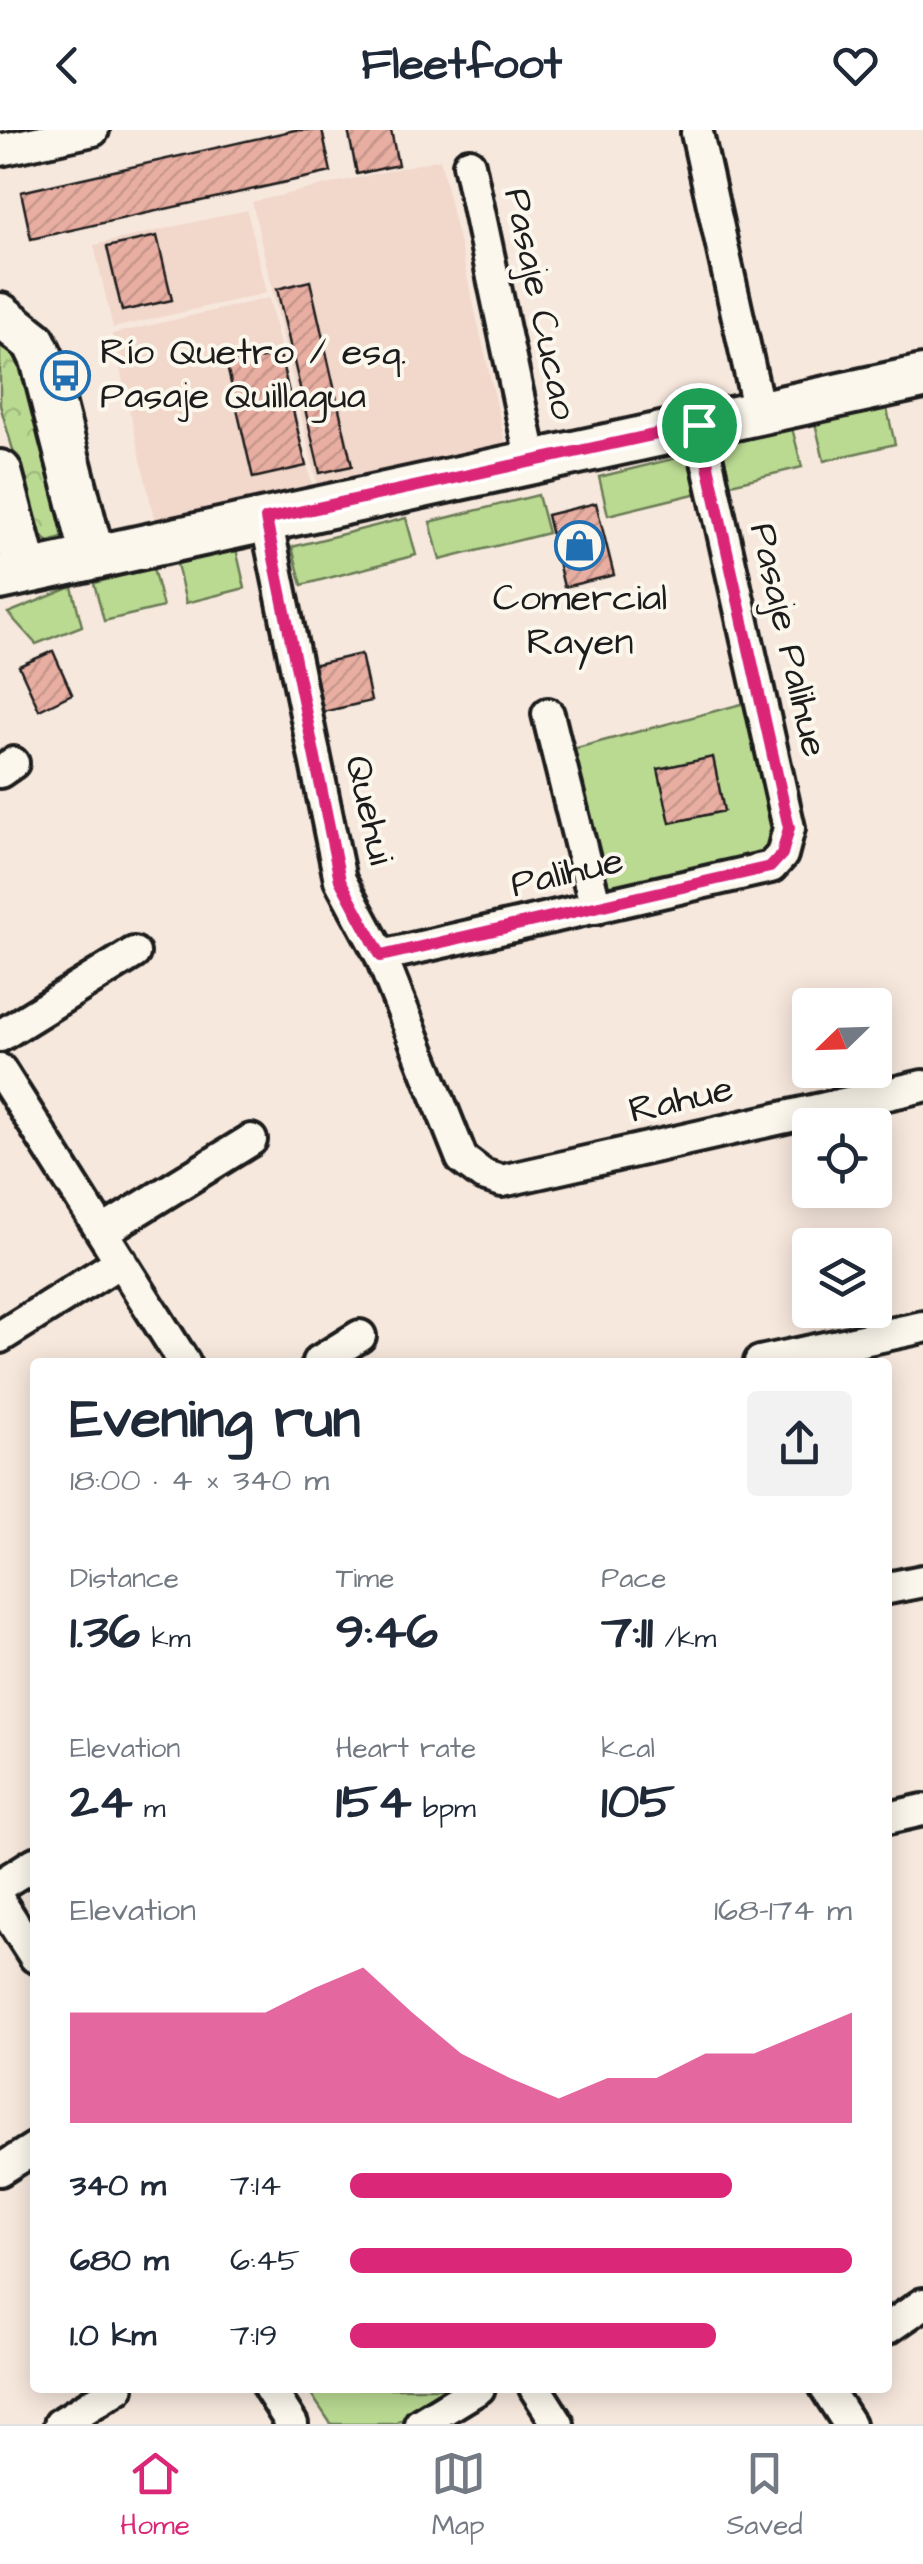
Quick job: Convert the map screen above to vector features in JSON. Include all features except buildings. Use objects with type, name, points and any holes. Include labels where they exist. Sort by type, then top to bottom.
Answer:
[{"type":"street","points":[[0,150],[93,130]]},
{"type":"street","points":[[697,133],[759,412]]},
{"type":"street","name":"Pasaje Cucao","points":[[469,164],[532,462]]},
{"type":"street","points":[[0,316],[34,342],[42,358],[93,557]]},
{"type":"street","points":[[0,472],[13,575],[923,377]]},
{"type":"street","name":"Pasaje Palihue","points":[[699,425],[789,828],[782,854],[770,867]]},
{"type":"street","name":"Quehui","points":[[266,519],[340,880],[381,956],[462,1158]]},
{"type":"street","points":[[548,714],[596,908]]},
{"type":"street","name":"Palihue","points":[[381,956],[770,867]]},
{"type":"street","points":[[0,1036],[134,953]]},
{"type":"street","points":[[0,1070],[181,1358]]},
{"type":"street","name":"Rahue","points":[[462,1158],[483,1175],[502,1180],[923,1086]]},
{"type":"street","points":[[102,1232],[251,1140]]},
{"type":"street","points":[[0,1337],[120,1261]]},
{"type":"street","points":[[799,1358],[923,1327]]},
{"type":"street","points":[[324,1358],[360,1336]]},
{"type":"street","points":[[892,1587],[923,1580]]},
{"type":"street","points":[[892,1817],[923,1810]]},
{"type":"street","points":[[0,1885],[30,1866]]},
{"type":"street","points":[[0,1902],[30,1949]]},
{"type":"street","points":[[0,2170],[30,2151]]},
{"type":"street","points":[[892,2325],[923,2304]]},
{"type":"street","points":[[60,2424],[110,2393]]},
{"type":"street","points":[[272,2393],[292,2424]]},
{"type":"street","points":[[420,2424],[471,2393]]},
{"type":"street","points":[[538,2393],[558,2424]]},
{"type":"street","points":[[829,2393],[849,2424]]},
{"type":"shaded area","points":[[440,159],[506,445],[318,488],[252,202]]},
{"type":"shaded area","points":[[247,210],[266,293],[113,328],[94,245]]},
{"type":"shaded area","points":[[269,298],[313,490],[156,526],[112,334]]},
{"type":"green space","points":[[0,337],[16,343],[68,524],[62,538],[49,542],[37,533],[0,405]]},
{"type":"green space","points":[[886,405],[895,444],[824,461],[815,423]]},
{"type":"green space","points":[[792,428],[802,467],[731,484],[721,446]]},
{"type":"green space","points":[[693,454],[702,492],[608,515],[599,477]]},
{"type":"green space","points":[[538,495],[548,533],[440,560],[430,522]]},
{"type":"green space","points":[[406,518],[416,555],[302,585],[292,547]]},
{"type":"green space","points":[[236,549],[245,588],[186,603],[177,564]]},
{"type":"green space","points":[[153,568],[163,607],[104,621],[94,583]]},
{"type":"green space","points":[[72,587],[82,626],[36,644],[8,613]]},
{"type":"green space","points":[[760,699],[782,855],[596,908],[558,753]]},
{"type":"green space","points":[[310,2393],[443,2393],[395,2424],[331,2424]]},
{"type":"place","name":"Río Quetro / esq. Pasaje Quillagua","points":[[65,375]]},
{"type":"place","name":"Comercial Rayen","points":[[580,545]]},
{"type":"route","points":[[699,425],[789,828],[789,840],[782,854],[770,867],[381,956],[340,880],[266,519],[699,425]]}]
